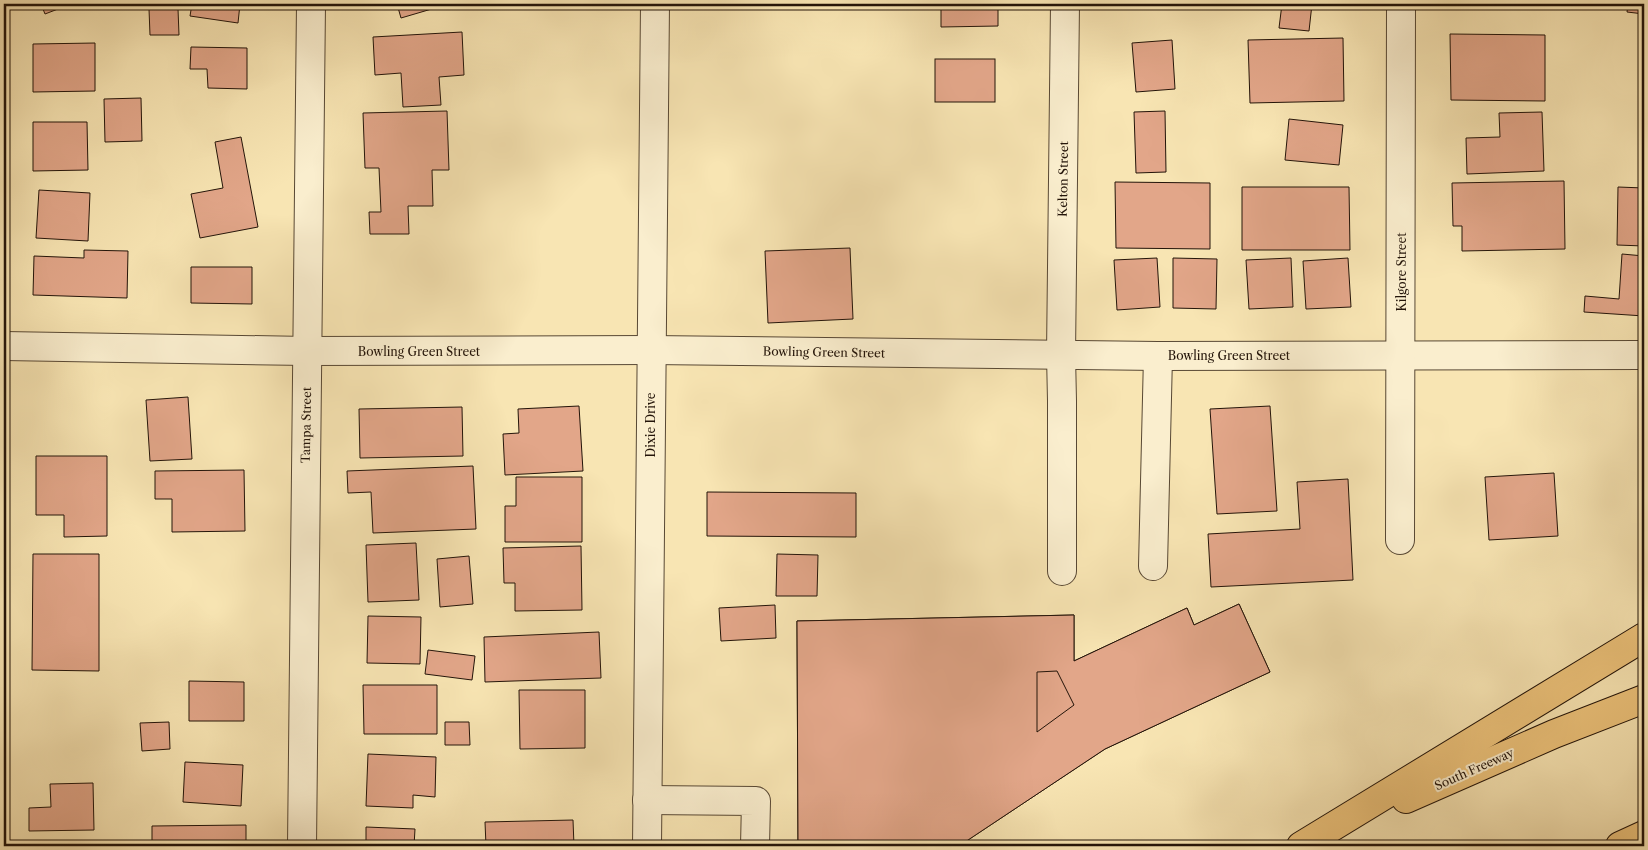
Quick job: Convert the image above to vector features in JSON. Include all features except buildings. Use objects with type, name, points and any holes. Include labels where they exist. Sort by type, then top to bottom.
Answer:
[{"type":"highway","points":[[1301,846],[1644,637]]},
{"type":"highway","name":"South Freeway","points":[[1307,846],[1367,816],[1554,734],[1644,699]]},
{"type":"highway","points":[[1620,846],[1644,835]]},
{"type":"street","name":"Tampa Street","points":[[302,846],[311,4]]},
{"type":"street","name":"Dixie Drive","points":[[647,846],[655,4]]},
{"type":"street","name":"Kelton Street","points":[[1062,570],[1062,401],[1060,355],[1065,4]]},
{"type":"street","name":"Kilgore Street","points":[[1400,540],[1401,4]]},
{"type":"street","name":"Bowling Green Street","points":[[4,346],[307,350],[651,350],[1158,356],[1400,354],[1644,355]]},
{"type":"street","points":[[1153,566],[1158,356]]},
{"type":"street","points":[[647,800],[756,801],[755,846]]}]
